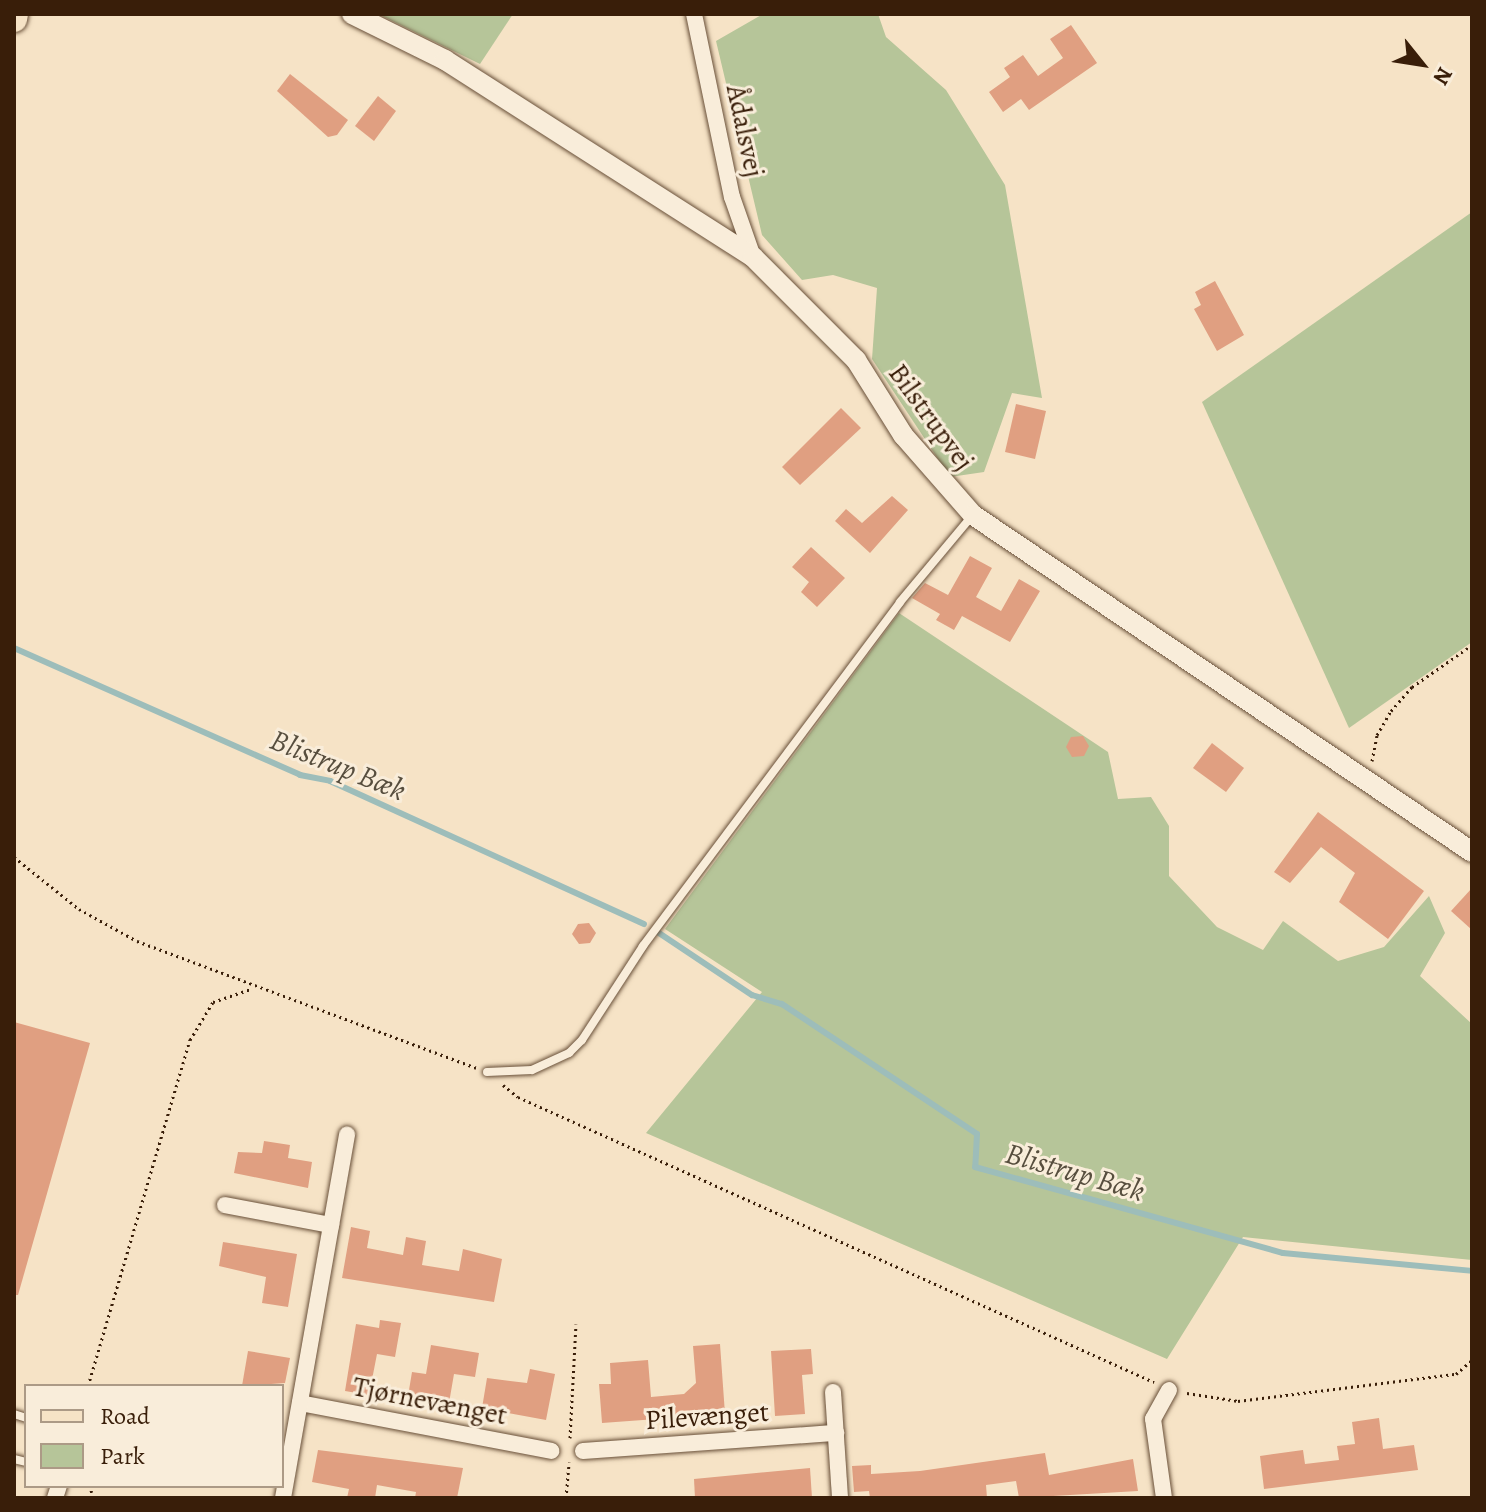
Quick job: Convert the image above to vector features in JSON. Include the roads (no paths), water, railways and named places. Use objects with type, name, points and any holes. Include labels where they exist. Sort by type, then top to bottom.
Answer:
[{"type":"street","name":"Bilstrupvej","points":[[352,14],[445,60],[753,257],[856,360],[903,435],[973,515],[1472,852]]},
{"type":"street","name":"Ådalsvej","points":[[694,14],[732,197],[753,257]]},
{"type":"street","points":[[284,1485],[287,1447],[300,1403],[347,1135]]},
{"type":"street","points":[[225,1205],[331,1225]]},
{"type":"street","points":[[1164,1498],[1153,1419],[1169,1390]]},
{"type":"street","points":[[833,1392],[840,1498]]},
{"type":"street","name":"Tjørnevænget","points":[[300,1403],[551,1451]]},
{"type":"street","name":"Pilevænget","points":[[574,1449],[836,1433]]},
{"type":"lane","points":[[487,1072],[532,1070],[569,1053],[582,1040],[671,907],[900,602],[973,515]]},
{"type":"waterway","name":"Blistrup Bæk","points":[[14,648],[300,775],[330,781],[644,924]]},
{"type":"waterway","name":"Blistrup Bæk","points":[[659,933],[752,995],[782,1004],[977,1134],[975,1167],[1283,1253],[1472,1271]]}]
